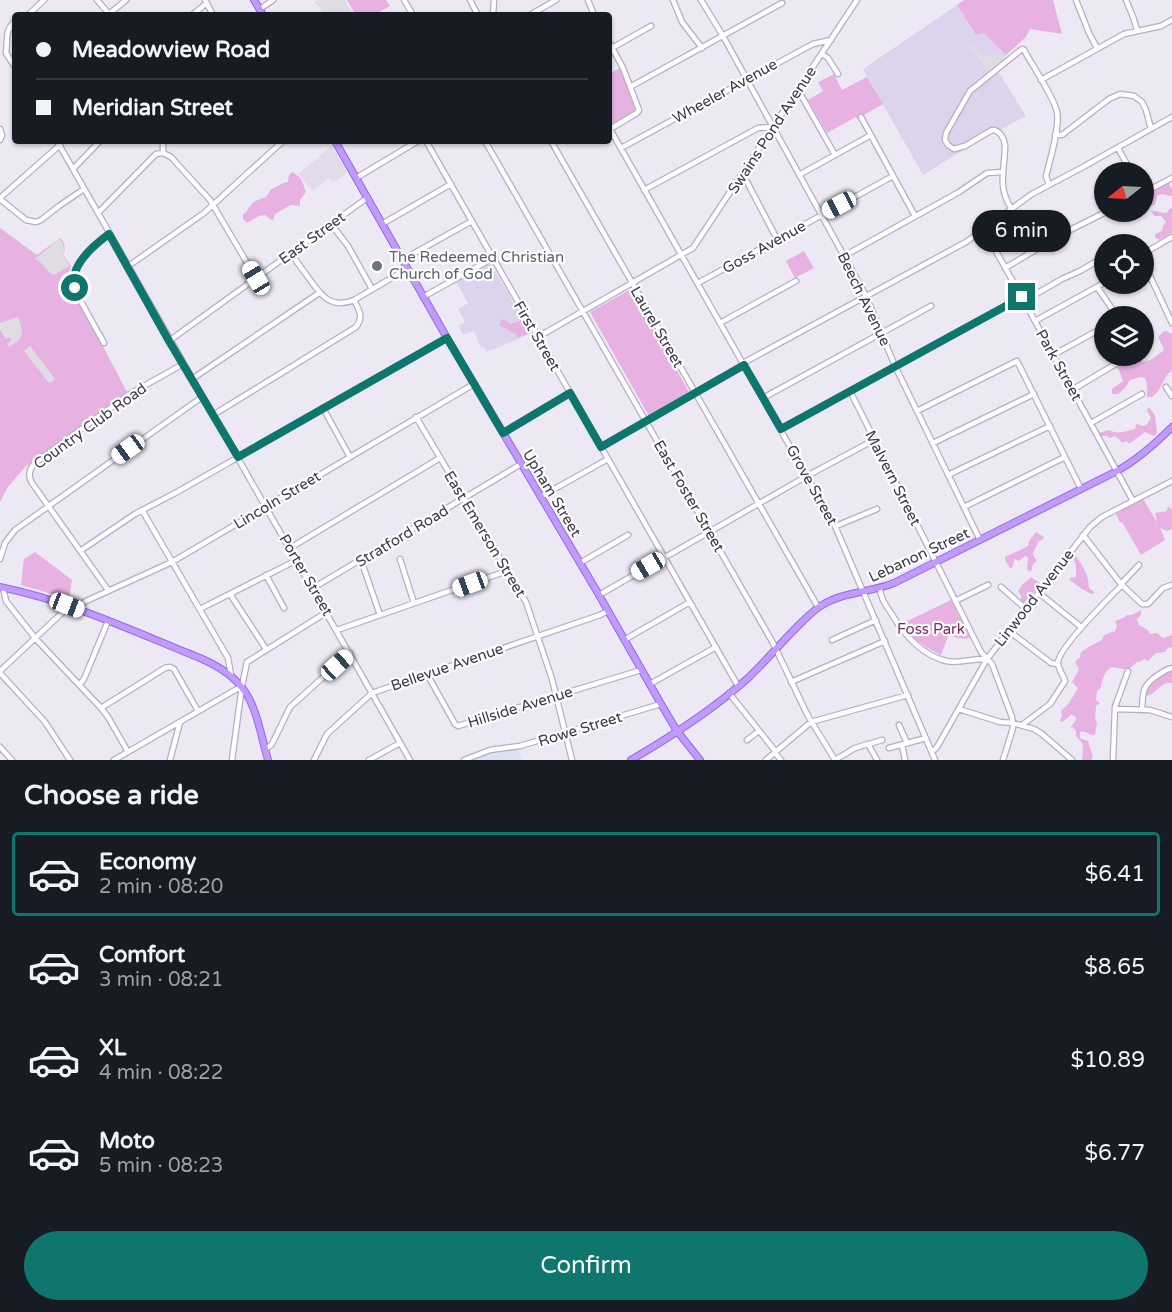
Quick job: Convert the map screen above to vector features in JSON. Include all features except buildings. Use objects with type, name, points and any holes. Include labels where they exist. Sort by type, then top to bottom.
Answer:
[{"type":"main road","points":[[254,0],[261,12]]},
{"type":"main road","name":"Upham Street","points":[[337,144],[423,297],[661,704],[677,731],[700,760]]},
{"type":"main road","name":"Lebanon Street","points":[[631,760],[677,731],[738,686],[818,607],[830,601],[898,581],[1117,471],[1148,450],[1172,427]]},
{"type":"main road","points":[[1,587],[67,605],[220,667],[242,686],[255,710],[268,760]]},
{"type":"street","points":[[31,12],[44,0]]},
{"type":"street","points":[[97,0],[107,12]]},
{"type":"street","points":[[112,12],[126,0]]},
{"type":"street","points":[[261,12],[273,0]]},
{"type":"street","points":[[535,12],[556,0]]},
{"type":"street","points":[[674,0],[682,22],[702,48]]},
{"type":"street","name":"Beech Avenue","points":[[701,0],[866,296],[895,366],[980,540]]},
{"type":"street","name":"Swains Pond Avenue","points":[[538,336],[695,246],[857,0]]},
{"type":"street","points":[[1076,0],[1097,48]]},
{"type":"street","points":[[1127,0],[1137,30]]},
{"type":"street","points":[[630,87],[782,3]]},
{"type":"street","points":[[1041,80],[1124,34],[1161,26],[1172,20]]},
{"type":"street","points":[[3,54],[6,34],[12,24]]},
{"type":"street","points":[[612,44],[651,26]]},
{"type":"street","name":"Wheeler Avenue","points":[[621,148],[813,44],[831,40]]},
{"type":"street","points":[[612,49],[623,68],[639,109],[638,112],[612,128]]},
{"type":"street","points":[[1011,208],[1003,189],[1005,144],[999,132],[992,130],[956,148],[949,147],[945,139],[946,133],[970,91],[1020,50],[1024,50],[1057,111],[1058,119],[1046,178],[1049,185]]},
{"type":"street","points":[[822,54],[829,58],[838,74]]},
{"type":"street","points":[[798,90],[835,155]]},
{"type":"street","points":[[1055,135],[1062,135],[1109,99],[1120,94],[1134,96],[1142,102],[1151,129]]},
{"type":"street","points":[[861,117],[915,216]]},
{"type":"street","points":[[601,447],[744,364],[965,242],[1026,197],[1172,117]]},
{"type":"street","points":[[645,190],[758,128],[773,127]]},
{"type":"street","points":[[0,129],[2,136],[0,140]]},
{"type":"street","name":"Grove Street","points":[[612,132],[836,526],[935,760]]},
{"type":"street","points":[[799,174],[871,135]]},
{"type":"street","points":[[57,144],[0,198],[26,220],[36,222],[84,189]]},
{"type":"street","name":"Porter Street","points":[[59,144],[410,760]]},
{"type":"street","points":[[73,169],[97,144]]},
{"type":"street","points":[[163,144],[163,153]]},
{"type":"street","points":[[128,267],[201,216],[280,144]]},
{"type":"street","points":[[356,178],[413,144]]},
{"type":"street","name":"First Street","points":[[428,144],[738,686]]},
{"type":"street","name":"East Foster Street","points":[[487,144],[776,648],[811,722],[835,760]]},
{"type":"street","name":"Laurel Street","points":[[552,144],[818,607]]},
{"type":"street","points":[[1118,148],[1126,162]]},
{"type":"street","points":[[98,213],[156,154],[163,153],[169,156],[213,205],[256,278]]},
{"type":"street","points":[[844,256],[960,192],[988,173],[1002,172]]},
{"type":"street","name":"Goss Avenue","points":[[698,283],[893,176]]},
{"type":"street","points":[[740,177],[747,182],[777,239]]},
{"type":"street","points":[[1154,187],[1172,178]]},
{"type":"street","points":[[382,224],[451,184]]},
{"type":"street","name":"East Street","points":[[169,341],[367,198]]},
{"type":"street","points":[[1005,268],[1094,218]]},
{"type":"street","points":[[402,260],[472,221]]},
{"type":"street","points":[[332,224],[348,246],[372,289]]},
{"type":"street","name":"Park Street","points":[[984,230],[1133,501]]},
{"type":"street","points":[[104,343],[75,289],[73,279],[75,271],[86,254],[109,234]]},
{"type":"street","points":[[1154,248],[1172,237]]},
{"type":"street","points":[[291,253],[319,293],[326,299],[337,303],[354,300],[407,268]]},
{"type":"street","points":[[423,297],[493,258]]},
{"type":"street","points":[[781,429],[895,366],[1094,263]]},
{"type":"street","points":[[720,323],[796,281]]},
{"type":"street","points":[[1154,285],[1172,323]]},
{"type":"street","points":[[1035,321],[1094,288]]},
{"type":"street","points":[[192,379],[319,293]]},
{"type":"street","points":[[213,414],[356,327],[361,317],[354,300]]},
{"type":"street","points":[[763,398],[931,306]]},
{"type":"street","points":[[1053,355],[1094,332]]},
{"type":"street","points":[[80,551],[142,510],[447,338]]},
{"type":"street","points":[[917,411],[1017,361],[1081,489]]},
{"type":"street","name":"Country Club Road","points":[[108,590],[30,480],[30,472],[34,464],[128,395],[183,364]]},
{"type":"street","points":[[1072,390],[1112,366]]},
{"type":"street","name":"Lincoln Street","points":[[78,610],[84,602],[172,562],[474,384]]},
{"type":"street","points":[[1166,387],[1172,396]]},
{"type":"street","name":"Malvern Street","points":[[850,391],[981,652],[991,662],[1013,723]]},
{"type":"street","points":[[503,433],[570,393]]},
{"type":"street","points":[[933,443],[1034,393]]},
{"type":"street","points":[[1091,423],[1142,394]]},
{"type":"street","points":[[0,559],[3,546],[10,535],[202,397]]},
{"type":"street","points":[[323,408],[350,457]]},
{"type":"street","name":"East Emerson Street","points":[[416,417],[526,602],[550,671],[572,760]]},
{"type":"street","points":[[948,475],[1050,426]]},
{"type":"street","points":[[598,595],[758,503],[874,440]]},
{"type":"street","points":[[290,548],[440,458]]},
{"type":"street","points":[[964,507],[1065,458]]},
{"type":"street","points":[[540,497],[608,459]]},
{"type":"street","name":"Stratford Road","points":[[313,588],[521,464]]},
{"type":"street","name":"Linwood Avenue","points":[[932,752],[987,659],[1083,535],[1100,518],[1172,481]]},
{"type":"street","points":[[836,526],[877,509]]},
{"type":"street","points":[[142,510],[228,659],[231,675]]},
{"type":"street","points":[[580,563],[628,535]]},
{"type":"street","points":[[1083,535],[1122,584],[1141,603],[1148,603],[1164,587],[1172,585]]},
{"type":"street","points":[[400,559],[414,603]]},
{"type":"street","points":[[200,609],[297,560]]},
{"type":"street","points":[[361,560],[380,615]]},
{"type":"street","points":[[1022,725],[1050,704],[1064,683],[1065,679],[1058,664],[1060,657],[1081,627],[1139,565]]},
{"type":"street","points":[[337,630],[507,571]]},
{"type":"street","points":[[266,575],[284,608]]},
{"type":"street","points":[[955,601],[988,585]]},
{"type":"street","points":[[1,587],[6,601],[35,638],[108,717],[128,752]]},
{"type":"street","points":[[1001,587],[1026,609]]},
{"type":"street","points":[[880,588],[880,596],[898,625],[919,646],[947,661],[987,659]]},
{"type":"street","points":[[1039,593],[1081,627]]},
{"type":"street","points":[[230,594],[266,649]]},
{"type":"street","points":[[624,640],[690,602]]},
{"type":"street","points":[[67,605],[64,611],[0,672],[46,722],[70,760]]},
{"type":"street","name":"Bellevue Avenue","points":[[314,760],[327,734],[372,693],[608,611]]},
{"type":"street","points":[[232,760],[247,662],[327,612]]},
{"type":"street","points":[[832,640],[876,620]]},
{"type":"street","points":[[79,685],[84,680],[108,621]]},
{"type":"street","points":[[1009,631],[1051,663],[1058,664]]},
{"type":"street","points":[[791,682],[885,641]]},
{"type":"street","points":[[650,684],[716,647]]},
{"type":"street","points":[[265,750],[272,745],[290,707],[350,653]]},
{"type":"street","points":[[100,708],[170,667],[174,669],[198,711]]},
{"type":"street","points":[[1142,710],[1143,690],[1146,685],[1167,669],[1172,668]]},
{"type":"street","name":"Hillside Avenue","points":[[427,674],[458,726],[641,670]]},
{"type":"street","points":[[1113,760],[1115,709],[1128,671]]},
{"type":"street","points":[[114,760],[242,686]]},
{"type":"street","points":[[729,693],[781,760]]},
{"type":"street","points":[[766,760],[811,722],[908,696]]},
{"type":"street","name":"Rowe Street","points":[[464,760],[491,749],[522,746],[661,704]]},
{"type":"street","points":[[959,709],[1000,722],[1034,729],[1072,760]]},
{"type":"street","points":[[1115,709],[1154,711],[1172,717]]},
{"type":"street","points":[[170,760],[180,721]]},
{"type":"street","points":[[1003,760],[1013,723]]},
{"type":"street","points":[[899,724],[905,760]]},
{"type":"street","points":[[165,731],[175,739]]},
{"type":"street","points":[[747,740],[759,731]]},
{"type":"street","points":[[889,748],[926,738]]},
{"type":"street","points":[[835,760],[855,748],[882,740]]},
{"type":"street","points":[[369,760],[400,743]]},
{"type":"street","points":[[869,744],[877,760]]},
{"type":"street","points":[[0,747],[12,760]]},
{"type":"shaded area","points":[[345,0],[351,12],[322,12],[314,2]]},
{"type":"shaded area","points":[[957,5],[976,35],[984,33],[1006,55],[995,66],[1026,116],[970,146],[923,175],[863,69]]},
{"type":"shaded area","points":[[970,43],[984,58],[993,53],[1006,57],[990,72],[968,45]]},
{"type":"shaded area","points":[[332,146],[347,172],[333,183],[329,178],[313,191],[298,174]]},
{"type":"shaded area","points":[[59,239],[64,251],[61,253],[70,266],[54,275],[35,259]]},
{"type":"shaded area","points":[[490,263],[532,333],[487,352],[484,347],[481,348],[474,331],[463,335],[459,325],[465,322],[458,309],[468,303],[456,282]]},
{"type":"shaded area","points":[[18,317],[22,335],[9,347],[7,344],[12,340],[9,337],[6,339],[0,330],[0,323]]},
{"type":"shaded area","points":[[30,346],[55,379],[49,383],[24,351]]},
{"type":"shaded area","points":[[500,750],[519,750],[522,760],[471,760],[482,755]]},
{"type":"green space","points":[[347,0],[386,0],[390,6],[379,12],[354,12]]},
{"type":"green space","points":[[964,0],[1053,0],[1062,34],[1030,29],[1026,37],[1006,55],[984,33],[976,35],[957,5]]},
{"type":"green space","points":[[620,68],[635,109],[613,124],[612,122],[612,72]]},
{"type":"green space","points":[[834,74],[842,90],[867,77],[883,104],[827,133],[808,100],[823,91],[818,82]]},
{"type":"green space","points":[[292,172],[303,182],[306,192],[300,200],[300,206],[291,205],[275,214],[273,220],[265,215],[247,223],[243,219],[243,214],[250,206],[266,197],[271,189],[288,182]]},
{"type":"green space","points":[[1168,183],[1172,188],[1172,196],[1159,195],[1154,205],[1154,190]]},
{"type":"green space","points":[[1170,208],[1172,209],[1172,233],[1159,240],[1155,234],[1162,231],[1166,222],[1161,216],[1154,216],[1154,211],[1167,213]]},
{"type":"green space","points":[[0,228],[37,255],[60,238],[64,243],[65,251],[62,253],[71,266],[67,278],[127,392],[25,467],[8,487],[0,502]]},
{"type":"green space","points":[[804,251],[814,268],[795,278],[786,261]]},
{"type":"green space","points":[[631,289],[689,392],[649,416],[590,312]]},
{"type":"green space","points":[[502,319],[511,324],[521,320],[527,334],[517,338],[516,334],[499,325]]},
{"type":"green space","points":[[1163,332],[1172,334],[1172,370],[1156,394],[1147,397],[1146,381],[1141,377],[1130,380],[1118,394],[1112,394],[1112,389],[1123,381],[1119,366],[1154,366],[1154,357],[1164,350],[1158,337]]},
{"type":"green space","points":[[1149,407],[1155,415],[1157,433],[1154,436],[1145,432],[1129,444],[1127,441],[1122,443],[1115,436],[1109,438],[1100,435],[1099,433],[1109,430],[1118,432],[1135,429],[1137,424],[1144,426],[1151,418],[1147,410]]},
{"type":"green space","points":[[1143,499],[1157,522],[1155,513],[1167,511],[1168,506],[1172,510],[1172,529],[1167,531],[1160,528],[1165,540],[1141,555],[1116,514]]},
{"type":"green space","points":[[1036,532],[1044,537],[1038,542],[1033,553],[1037,560],[1032,570],[1029,572],[1027,569],[1028,558],[1025,556],[1019,561],[1014,559],[1013,567],[1010,568],[1005,557],[1028,546]]},
{"type":"green space","points":[[35,552],[72,580],[69,599],[21,585],[24,559]]},
{"type":"green space","points":[[1072,554],[1082,566],[1093,594],[1069,579],[1075,578],[1076,575]]},
{"type":"green space","points":[[1031,577],[1040,585],[1024,603],[1018,591]]},
{"type":"green space","name":"Foss Park","points":[[951,600],[970,638],[948,636],[941,655],[914,638],[903,623]]},
{"type":"green space","points":[[1141,610],[1141,615],[1137,619],[1139,625],[1148,630],[1150,634],[1157,633],[1163,638],[1172,635],[1172,647],[1165,652],[1156,653],[1148,661],[1144,659],[1137,662],[1130,668],[1112,667],[1107,671],[1097,691],[1096,700],[1100,703],[1096,706],[1095,735],[1080,732],[1080,738],[1088,741],[1093,757],[1091,760],[1082,760],[1082,743],[1073,727],[1070,728],[1076,720],[1075,716],[1071,715],[1062,722],[1060,720],[1061,711],[1078,688],[1072,682],[1079,669],[1075,662],[1081,652],[1102,640],[1104,635],[1115,631],[1117,626],[1115,621]]},
{"type":"green space","points":[[1172,671],[1172,683],[1165,684],[1147,696],[1150,684]]},
{"type":"place","name":"The Redeemed Christian Church of God","points":[[377,266]]},
{"type":"route","points":[[75,288],[74,275],[84,256],[109,234],[238,457],[447,338],[503,433],[570,393],[601,447],[744,365],[781,429],[1022,297]]}]
